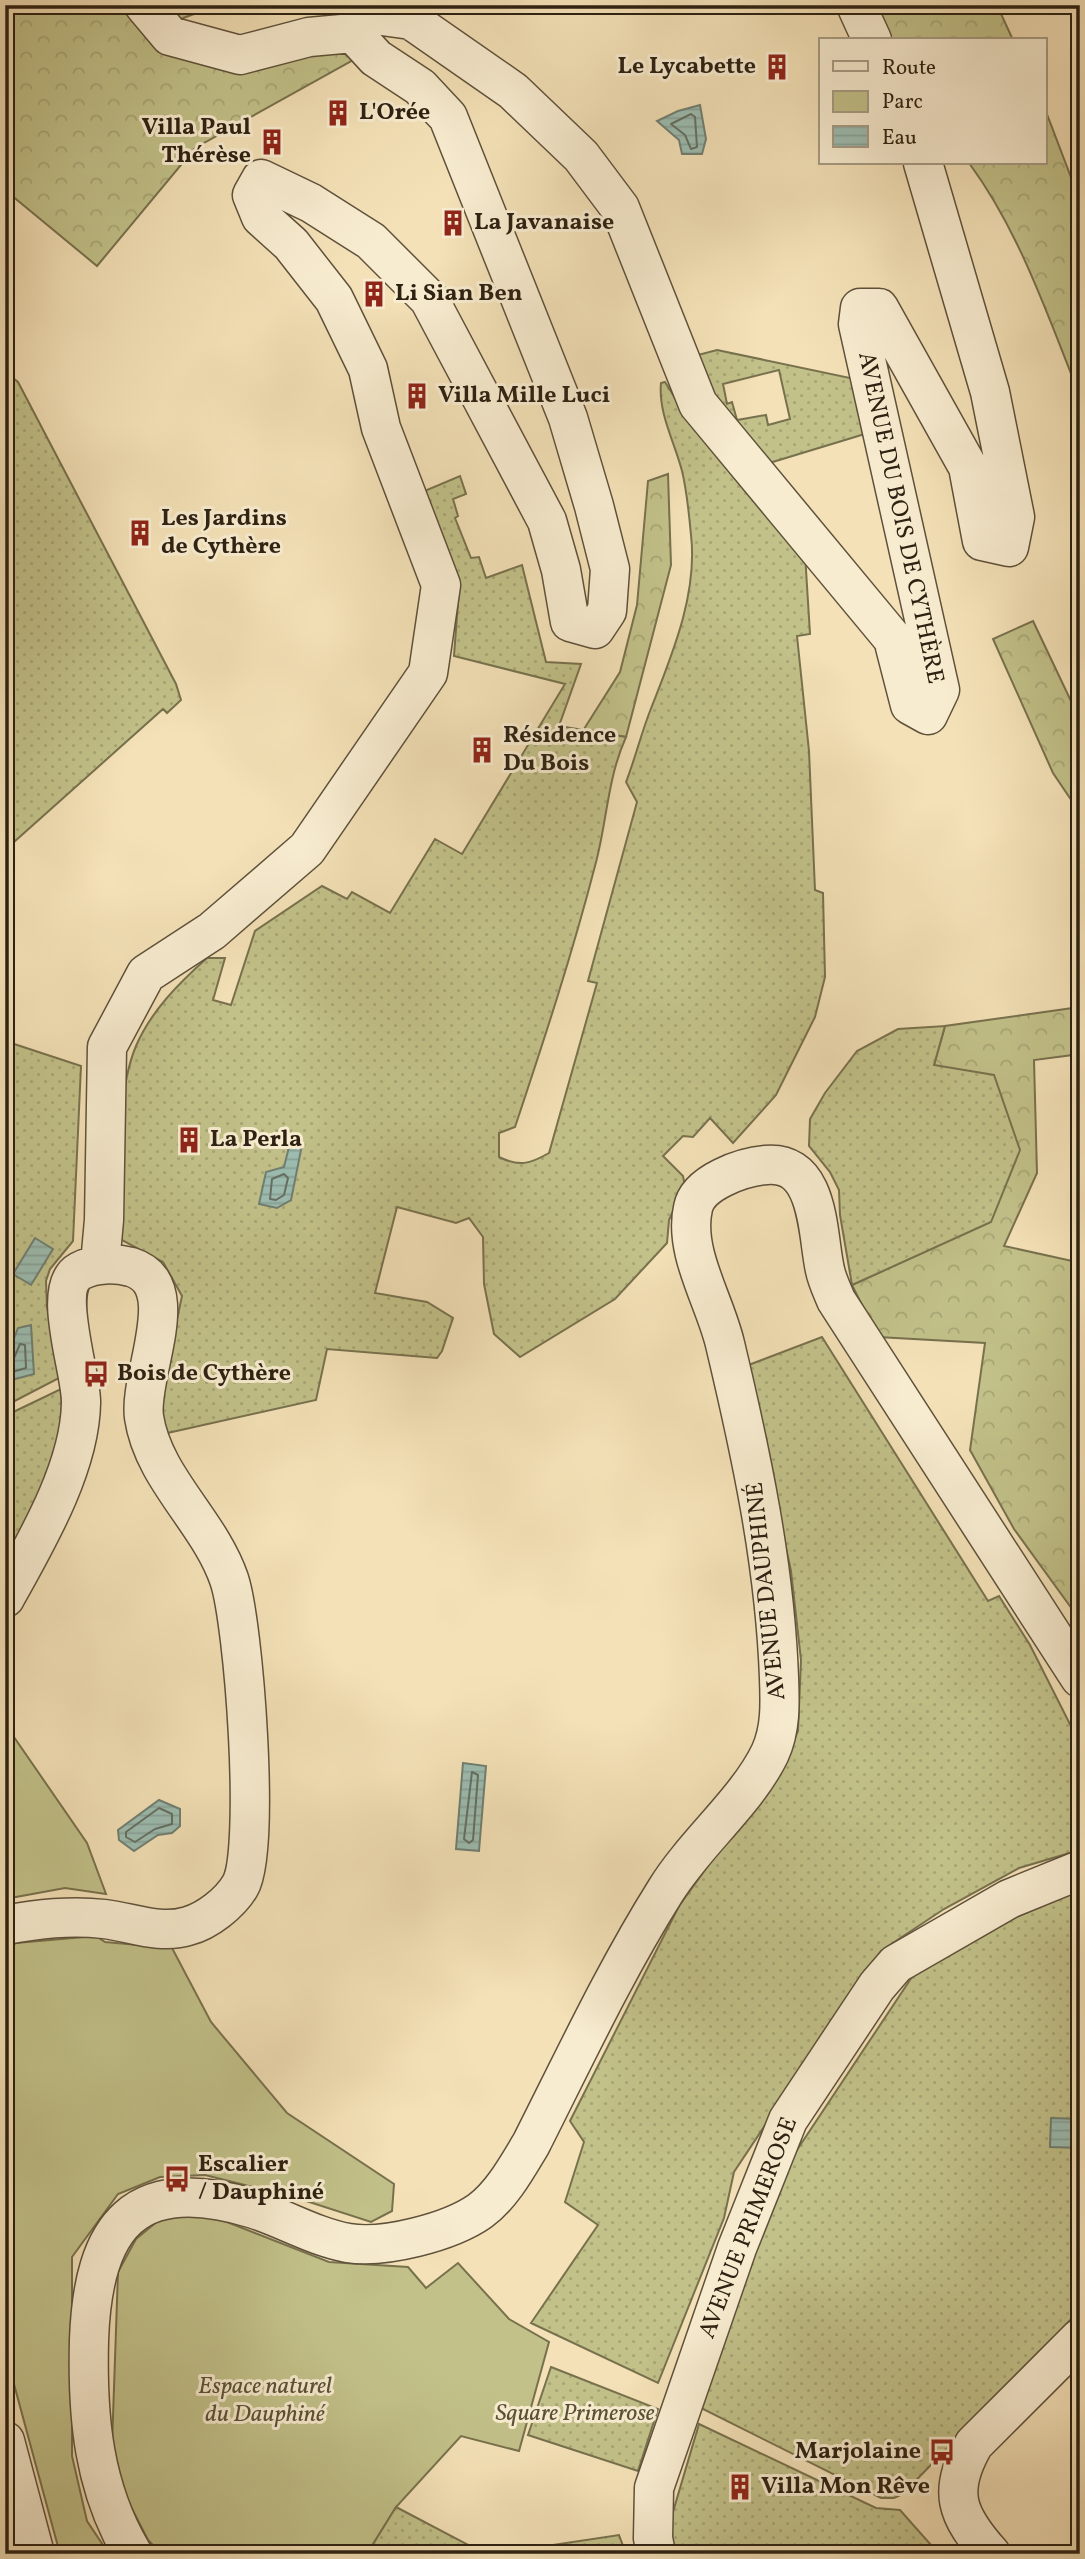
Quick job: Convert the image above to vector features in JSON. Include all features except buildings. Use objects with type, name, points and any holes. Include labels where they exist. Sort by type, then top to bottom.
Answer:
[{"type":"street","points":[[100,1264],[104,1220],[107,1047],[146,974],[212,931],[307,849],[428,673],[440,585],[381,428],[368,369],[334,299],[292,244],[261,218],[252,195],[261,179],[312,203],[371,241],[429,299],[547,522],[561,570],[570,622],[595,629],[607,611],[610,569],[568,418],[448,117],[420,87],[376,58],[353,33],[309,37],[240,55],[170,36],[144,5]]},
{"type":"street","points":[[856,5],[871,38]]},
{"type":"street","name":"AVENUE DU BOIS DE CYTHÈRE","points":[[353,33],[368,14],[411,20],[513,91],[581,156],[620,208],[698,404],[893,639],[910,705],[928,715],[940,690],[858,324],[860,308],[879,308],[968,467],[982,541],[1009,547],[1016,517],[990,392],[923,164]]},
{"type":"street","name":"AVENUE DAUPHINÉ","points":[[133,2554],[110,2514],[98,2473],[90,2425],[90,2305],[110,2236],[125,2218],[149,2205],[192,2198],[252,2209],[350,2243],[403,2242],[480,2211],[513,2174],[531,2144],[629,1951],[667,1887],[707,1833],[754,1779],[771,1751],[780,1719],[779,1675],[756,1483],[724,1339],[692,1239],[693,1205],[710,1185],[739,1172],[769,1164],[790,1171],[806,1184],[816,1208],[825,1273],[836,1300],[1080,1678]]},
{"type":"street","points":[[5,1598],[41,1533],[78,1434],[80,1385],[66,1314],[66,1287],[77,1272],[100,1264],[124,1265],[141,1270],[151,1279],[158,1294],[160,1317],[141,1400],[146,1435],[159,1462],[211,1539],[229,1579],[240,1626],[249,1790],[249,1859],[240,1886],[217,1910],[189,1926],[158,1929],[104,1919],[48,1917],[5,1925]]},
{"type":"street","name":"AVENUE PRIMEROSE","points":[[656,2554],[653,2538],[654,2488],[737,2248],[788,2120],[877,1986],[896,1964],[1009,1899],[1080,1870]]},
{"type":"street","points":[[991,2554],[963,2518],[956,2486],[962,2465],[974,2444],[1080,2338]]},
{"type":"street","points":[[5,2441],[34,2554]]},
{"type":"green space","points":[[5,5],[138,5],[196,56],[308,25],[353,60],[195,148],[97,266],[5,190]]},
{"type":"green space","points":[[165,5],[218,5],[178,20]]},
{"type":"green space","points":[[873,5],[997,5],[1012,38],[888,38]]},
{"type":"green space","points":[[1046,112],[1080,201],[1080,396],[1018,246],[970,164],[1046,164]]},
{"type":"green space","points":[[717,350],[855,379],[868,433],[766,464],[686,358]],"holes":[[[779,370],[790,419],[768,425],[766,415],[737,420],[732,402],[727,404],[723,384]]]},
{"type":"green space","points":[[5,372],[18,382],[176,684],[181,700],[167,713],[163,709],[5,850]]},
{"type":"green space","points":[[665,382],[680,406],[805,554],[810,634],[797,636],[809,751],[815,890],[823,893],[825,977],[815,1017],[776,1095],[733,1143],[710,1118],[693,1137],[683,1136],[663,1156],[683,1176],[685,1186],[669,1220],[667,1243],[615,1299],[520,1357],[494,1334],[484,1284],[483,1237],[469,1218],[456,1223],[397,1207],[375,1293],[427,1302],[453,1318],[437,1358],[327,1349],[316,1400],[163,1434],[159,1405],[182,1296],[163,1262],[118,1238],[122,1114],[129,1066],[142,1033],[167,998],[207,958],[225,958],[213,1000],[231,1005],[255,931],[322,886],[347,899],[352,892],[390,913],[435,839],[462,854],[565,684],[454,656],[459,589],[415,495],[460,476],[466,494],[453,499],[458,516],[455,518],[471,558],[479,557],[486,578],[522,565],[546,662],[581,664],[559,726],[626,737],[611,785],[599,850],[586,899],[547,1030],[515,1127],[499,1133],[499,1157],[506,1160],[524,1163],[549,1153],[597,983],[588,981],[637,802],[626,782],[687,603],[692,558],[688,503],[682,471],[662,405],[661,383]]},
{"type":"green space","points":[[668,474],[671,565],[626,737],[584,729],[620,672],[637,605],[648,481]]},
{"type":"green space","points":[[1033,621],[1080,720],[1080,813],[1053,773],[993,639]]},
{"type":"green space","points":[[1080,1007],[1080,1054],[1034,1060],[1037,1173],[1004,1246],[1077,1262],[1080,1281],[1080,1620],[1014,1529],[970,1450],[985,1343],[878,1337],[852,1285],[990,1222],[934,1065],[945,1026]]},
{"type":"green space","points":[[945,1026],[934,1065],[994,1075],[1020,1150],[991,1222],[852,1285],[840,1215],[839,1190],[830,1172],[809,1146],[810,1119],[825,1093],[857,1051],[898,1029]]},
{"type":"green space","points":[[5,1041],[81,1066],[73,1241],[50,1269],[46,1281],[47,1307],[61,1377],[5,1406]]},
{"type":"green space","points":[[822,1337],[988,1601],[999,1596],[1030,1645],[1080,1744],[1080,1850],[1019,1868],[944,1909],[881,1951],[734,2172],[724,2218],[658,2383],[531,2323],[598,2225],[565,2202],[584,2142],[570,2121],[679,1906],[737,1826],[779,1775],[798,1731],[801,1660],[791,1571],[746,1366]]},
{"type":"green space","points":[[61,1389],[62,1412],[53,1456],[36,1499],[5,1560],[5,1416]]},
{"type":"green space","points":[[5,1724],[87,1843],[106,1894],[65,1888],[5,1899]]},
{"type":"green space","points":[[1066,1895],[1080,1895],[1080,2310],[903,2494],[894,2498],[881,2498],[701,2408],[781,2174],[914,1974],[1014,1918]]},
{"type":"green space","points":[[96,1936],[105,1942],[172,1948],[211,2022],[287,2113],[394,2184],[392,2211],[371,2222],[297,2198],[205,2175],[160,2177],[118,2194],[72,2257],[72,2456],[87,2521],[109,2554],[60,2554],[5,2351],[5,1951],[16,1943]]},
{"type":"green space","name":"Espace naturel du Dauphiné","points":[[204,2213],[329,2262],[408,2267],[426,2288],[458,2263],[509,2319],[549,2342],[519,2451],[461,2436],[396,2507],[367,2554],[162,2554],[148,2540],[127,2499],[112,2446],[118,2272],[136,2239],[159,2220]]},
{"type":"green space","name":"Square Primerose","points":[[551,2367],[658,2409],[638,2471],[528,2435]]},
{"type":"green space","points":[[699,2424],[876,2508],[900,2510],[939,2554],[670,2554],[670,2522]]},
{"type":"green space","points":[[396,2507],[474,2548],[520,2550],[619,2535],[626,2554],[367,2554]]},
{"type":"water","points":[[700,105],[706,139],[702,154],[682,154],[679,140],[657,121]]},
{"type":"water","points":[[290,1143],[302,1145],[291,1200],[277,1208],[259,1204],[266,1172],[284,1167]]},
{"type":"water","points":[[35,1238],[53,1249],[31,1285],[13,1274]]},
{"type":"water","points":[[31,1325],[34,1374],[8,1381],[5,1361],[18,1328]]},
{"type":"water","points":[[463,1763],[486,1766],[479,1851],[456,1849]]},
{"type":"water","points":[[159,1800],[180,1809],[180,1826],[172,1833],[158,1835],[134,1851],[119,1840],[118,1830]]},
{"type":"water","points":[[1051,2118],[1080,2119],[1080,2148],[1050,2147]]},
{"type":"place","name":"Le Lycabette","points":[[777,67]]},
{"type":"place","name":"L'Orée","points":[[338,113]]},
{"type":"place","name":"Villa Paul Thérèse","points":[[272,142]]},
{"type":"place","name":"La Javanaise","points":[[453,223]]},
{"type":"place","name":"Li Sian Ben","points":[[374,294]]},
{"type":"place","name":"Villa Mille Luci","points":[[417,396]]},
{"type":"place","name":"Les Jardins de Cythère","points":[[140,533]]},
{"type":"place","name":"Résidence Du Bois","points":[[482,750]]},
{"type":"place","name":"La Perla","points":[[189,1140]]},
{"type":"place","name":"Bois de Cythère","points":[[96,1374]]},
{"type":"place","name":"Escalier / Dauphiné","points":[[177,2179]]},
{"type":"place","name":"Marjolaine","points":[[942,2452]]},
{"type":"place","name":"Villa Mon Rêve","points":[[740,2487]]}]
